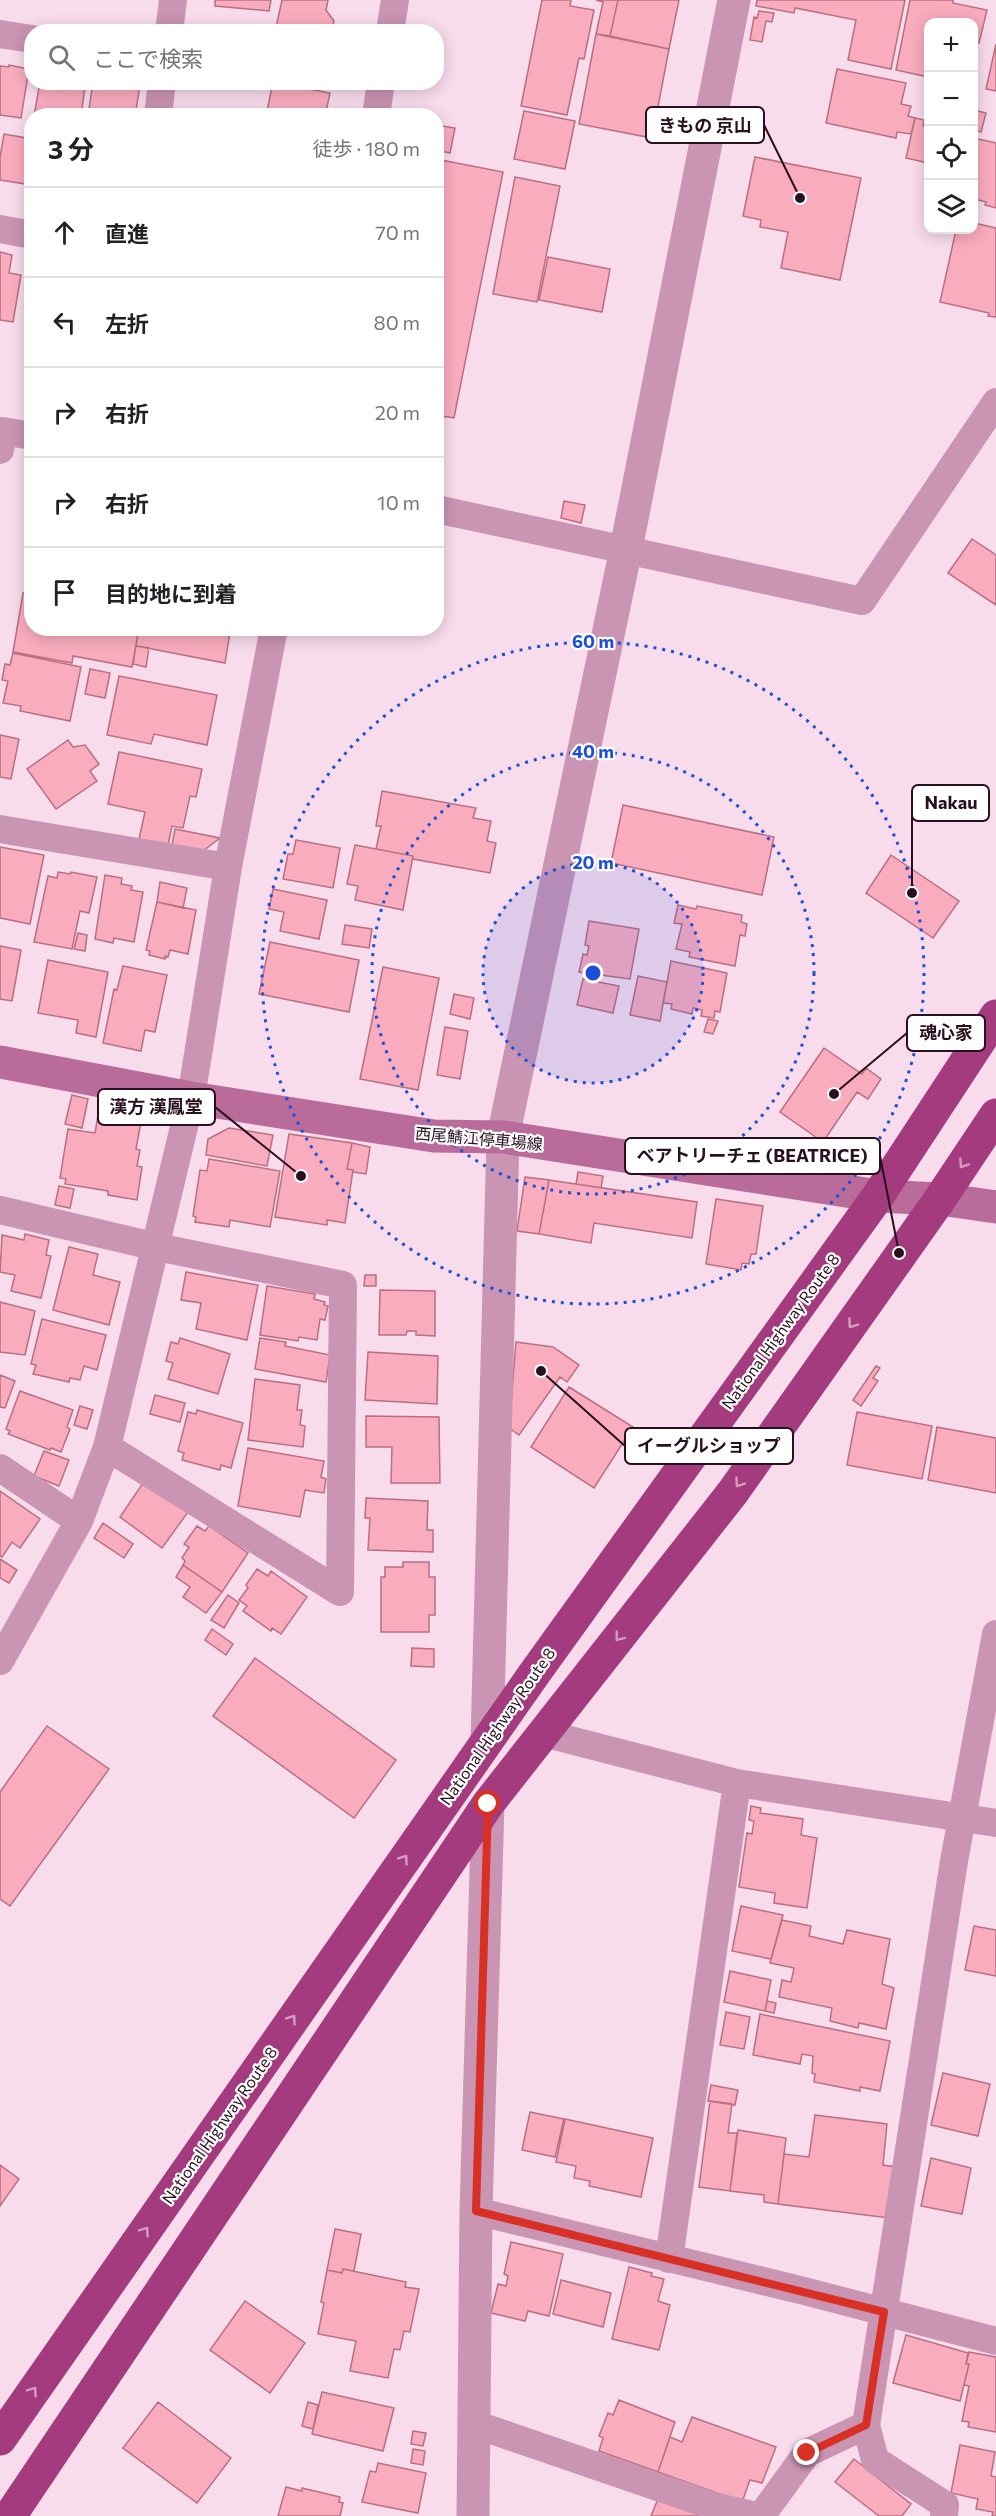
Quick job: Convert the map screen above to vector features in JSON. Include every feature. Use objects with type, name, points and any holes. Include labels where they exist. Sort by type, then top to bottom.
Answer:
[{"type":"highway","name":"National Highway Route 8","points":[[0,2439],[487,1741],[762,1354],[879,1196],[996,1016]]},
{"type":"highway","points":[[10,2516],[488,1804],[733,1492],[996,1115]]},
{"type":"main road","name":"西尾鯖江停車場線","points":[[0,1062],[191,1098],[434,1136],[503,1137],[879,1196],[939,1199],[996,1207]]},
{"type":"street","points":[[170,24],[173,0]]},
{"type":"street","points":[[391,24],[395,0]]},
{"type":"street","points":[[487,1741],[503,1137],[626,549],[734,0]]},
{"type":"street","points":[[0,34],[24,38]]},
{"type":"street","points":[[159,108],[161,90]]},
{"type":"street","points":[[377,108],[380,90]]},
{"type":"street","points":[[0,229],[24,234]]},
{"type":"street","points":[[444,511],[862,601],[996,402]]},
{"type":"street","points":[[1,437],[24,436]]},
{"type":"street","points":[[0,1661],[79,1521],[107,1447],[157,1247],[191,1098],[228,867],[272,636]]},
{"type":"street","points":[[0,829],[228,867]]},
{"type":"street","points":[[0,1210],[157,1247],[343,1285],[340,1592],[107,1447]]},
{"type":"street","points":[[0,1468],[79,1521]]},
{"type":"street","points":[[944,2516],[945,2505],[875,2460],[866,2425],[963,1819],[996,1634]]},
{"type":"street","points":[[543,1733],[736,1782],[996,1823]]},
{"type":"street","points":[[669,2259],[736,1782]]},
{"type":"street","points":[[473,2516],[476,2211],[488,1804]]},
{"type":"street","points":[[476,2211],[996,2341]]},
{"type":"street","points":[[474,2424],[716,2507],[759,2516],[807,2453],[866,2425]]},
{"type":"building","points":[[215,0],[271,0],[269,11],[215,6]]},
{"type":"building","points":[[282,0],[328,0],[326,10],[334,21],[333,24],[277,24]]},
{"type":"building","points":[[542,0],[571,0],[570,6],[594,10],[584,59],[579,58],[567,115],[521,106]]},
{"type":"building","points":[[596,0],[618,0],[610,36],[596,34],[603,2]]},
{"type":"building","points":[[618,0],[679,0],[669,49],[610,36]]},
{"type":"building","points":[[757,0],[905,0],[891,69],[848,60],[856,20],[795,8],[794,13],[756,6]]},
{"type":"building","points":[[910,0],[953,0],[953,3],[987,10],[979,43],[978,18],[924,18],[924,76],[896,70]]},
{"type":"building","points":[[759,11],[774,13],[772,22],[766,21],[762,42],[750,40],[754,17],[757,18]]},
{"type":"building","points":[[596,34],[669,49],[652,138],[579,124]]},
{"type":"building","points":[[996,44],[996,91],[986,89]]},
{"type":"building","points":[[9,65],[24,68],[26,90],[21,118],[0,115],[0,66],[9,67]]},
{"type":"building","points":[[837,69],[906,83],[901,104],[911,106],[908,116],[915,118],[911,134],[897,132],[896,138],[826,123]]},
{"type":"building","points":[[39,90],[85,90],[82,108],[35,108]]},
{"type":"building","points":[[92,90],[139,90],[136,108],[89,108]]},
{"type":"building","points":[[271,90],[314,90],[330,93],[327,108],[268,108]]},
{"type":"building","points":[[524,111],[575,121],[565,169],[514,159]]},
{"type":"building","points":[[978,111],[986,113],[981,132],[978,131]]},
{"type":"building","points":[[915,118],[924,120],[924,162],[906,158]]},
{"type":"building","points":[[444,126],[455,128],[450,153],[444,152]]},
{"type":"building","points":[[4,134],[24,138],[24,184],[0,180],[0,157]]},
{"type":"building","points":[[978,139],[996,143],[996,208],[985,205],[986,202],[978,200]]},
{"type":"building","points":[[755,157],[861,178],[840,280],[781,268],[788,232],[760,227],[761,220],[743,216]]},
{"type":"building","points":[[444,161],[503,172],[454,418],[444,416]]},
{"type":"building","points":[[515,177],[560,186],[537,302],[493,294]]},
{"type":"building","points":[[978,224],[996,228],[996,317],[988,316],[989,313],[940,302],[955,234],[978,234]]},
{"type":"building","points":[[0,252],[12,255],[9,273],[21,275],[13,322],[0,320]]},
{"type":"building","points":[[548,257],[610,269],[602,312],[539,300]]},
{"type":"building","points":[[564,501],[585,505],[581,523],[561,518]]},
{"type":"building","points":[[972,539],[996,555],[996,605],[948,573]]},
{"type":"building","points":[[23,593],[24,636],[138,636],[132,667],[73,656],[72,663],[13,652]]},
{"type":"building","points":[[138,636],[230,636],[225,663],[136,646]]},
{"type":"building","points":[[136,646],[149,648],[146,667],[133,664]]},
{"type":"building","points":[[13,653],[81,667],[70,721],[20,711],[21,706],[3,703],[8,681],[2,680],[5,664],[10,665]]},
{"type":"building","points":[[90,669],[110,673],[105,698],[85,694]]},
{"type":"building","points":[[119,676],[217,695],[207,745],[154,734],[151,744],[107,735]]},
{"type":"building","points":[[0,735],[19,739],[11,779],[0,777]]},
{"type":"building","points":[[68,740],[73,747],[85,745],[99,764],[90,771],[97,781],[56,809],[27,769]]},
{"type":"building","points":[[119,752],[202,769],[196,797],[190,796],[183,828],[172,826],[168,845],[139,839],[145,812],[108,804]]},
{"type":"building","points":[[382,791],[476,808],[473,818],[491,821],[487,841],[496,843],[490,873],[413,859],[413,856],[376,849],[381,826],[376,826]]},
{"type":"building","points":[[623,805],[774,837],[762,895],[611,863]]},
{"type":"building","points":[[175,829],[220,838],[203,851],[172,845]]},
{"type":"building","points":[[296,840],[340,848],[333,888],[283,879],[288,854],[293,854]]},
{"type":"building","points":[[355,845],[413,856],[403,910],[355,900],[358,886],[347,884]]},
{"type":"building","points":[[0,847],[44,855],[30,924],[0,918]]},
{"type":"building","points":[[891,855],[959,901],[933,938],[866,893]]},
{"type":"building","points":[[58,872],[97,877],[89,913],[80,911],[72,949],[34,942],[48,876],[57,878]]},
{"type":"building","points":[[105,875],[122,878],[121,884],[132,886],[131,890],[143,892],[134,942],[114,938],[113,943],[95,939]]},
{"type":"building","points":[[160,882],[187,888],[183,908],[157,902]]},
{"type":"building","points":[[273,889],[327,900],[319,939],[280,931],[284,912],[269,909]]},
{"type":"building","points":[[157,902],[196,910],[188,954],[170,950],[165,959],[149,955],[150,951],[146,950]]},
{"type":"building","points":[[678,905],[696,909],[697,906],[742,915],[741,922],[747,924],[745,936],[740,935],[735,966],[689,957],[690,952],[676,949],[682,924],[674,923]]},
{"type":"building","points":[[589,921],[639,929],[630,979],[579,972],[583,954],[587,955],[589,946],[585,945]]},
{"type":"building","points":[[345,925],[372,929],[369,948],[342,944]]},
{"type":"building","points":[[78,933],[87,935],[85,951],[74,949]]},
{"type":"building","points":[[270,942],[359,960],[349,1012],[259,994]]},
{"type":"building","points":[[0,946],[21,950],[12,1001],[0,999]]},
{"type":"building","points":[[48,960],[108,972],[96,1037],[76,1033],[78,1020],[38,1013]]},
{"type":"building","points":[[671,961],[727,973],[720,1012],[715,1011],[714,1018],[701,1016],[702,1010],[693,1008],[692,1014],[671,1009],[672,1004],[663,1003]]},
{"type":"building","points":[[123,966],[167,975],[155,1032],[145,1030],[141,1051],[103,1043],[114,989],[117,990]]},
{"type":"building","points":[[383,967],[439,978],[418,1090],[360,1079]]},
{"type":"building","points":[[638,976],[667,982],[660,1021],[630,1015]]},
{"type":"building","points":[[583,979],[619,986],[613,1013],[577,1005]]},
{"type":"building","points":[[454,994],[474,998],[470,1019],[450,1014]]},
{"type":"building","points":[[708,1019],[718,1021],[713,1034],[704,1032]]},
{"type":"building","points":[[445,1027],[468,1031],[460,1079],[437,1075]]},
{"type":"building","points":[[824,1048],[862,1074],[866,1068],[881,1079],[868,1099],[857,1092],[823,1142],[780,1112]]},
{"type":"building","points":[[72,1095],[88,1099],[82,1128],[65,1124]]},
{"type":"building","points":[[99,1109],[142,1116],[136,1149],[140,1150],[137,1166],[142,1167],[137,1200],[108,1195],[108,1191],[65,1184],[66,1179],[60,1178],[68,1129],[95,1133]]},
{"type":"building","points":[[229,1128],[273,1135],[267,1166],[206,1155],[208,1139]]},
{"type":"building","points":[[289,1134],[352,1143],[347,1169],[353,1170],[345,1223],[327,1220],[327,1225],[275,1217]]},
{"type":"building","points":[[352,1143],[370,1147],[366,1174],[347,1169]]},
{"type":"building","points":[[209,1159],[280,1171],[270,1227],[230,1220],[229,1227],[195,1222],[196,1217],[193,1216],[200,1170],[207,1171]]},
{"type":"building","points":[[578,1172],[603,1176],[601,1188],[576,1184]]},
{"type":"building","points":[[525,1177],[549,1180],[539,1234],[517,1231]]},
{"type":"building","points":[[549,1180],[697,1202],[692,1238],[594,1223],[591,1243],[539,1234]]},
{"type":"building","points":[[59,1186],[74,1189],[70,1208],[55,1205]]},
{"type":"building","points":[[716,1199],[763,1206],[756,1254],[751,1254],[749,1264],[742,1263],[741,1270],[706,1264]]},
{"type":"building","points":[[25,1234],[49,1240],[46,1255],[51,1256],[41,1298],[11,1291],[15,1275],[0,1272],[2,1235],[24,1240]]},
{"type":"building","points":[[69,1247],[98,1254],[93,1275],[120,1282],[109,1325],[53,1310]]},
{"type":"building","points":[[186,1272],[258,1285],[247,1340],[196,1329],[201,1303],[181,1300]]},
{"type":"building","points":[[365,1275],[376,1275],[376,1286],[364,1286]]},
{"type":"building","points":[[267,1286],[315,1294],[314,1299],[325,1302],[324,1305],[328,1306],[325,1320],[320,1319],[317,1340],[299,1337],[298,1341],[260,1335]]},
{"type":"building","points":[[380,1290],[435,1291],[435,1336],[416,1335],[416,1331],[407,1331],[406,1335],[379,1335]]},
{"type":"building","points":[[0,1302],[35,1311],[25,1355],[0,1352]]},
{"type":"building","points":[[42,1319],[106,1335],[97,1370],[84,1366],[80,1380],[70,1378],[69,1382],[33,1374],[36,1365],[31,1364]]},
{"type":"building","points":[[180,1338],[230,1354],[218,1394],[168,1379],[173,1363],[166,1361],[171,1342],[178,1344]]},
{"type":"building","points":[[260,1338],[286,1342],[285,1346],[330,1355],[326,1382],[255,1369]]},
{"type":"building","points":[[516,1342],[553,1347],[579,1365],[567,1382],[560,1377],[519,1435],[509,1428]]},
{"type":"building","points":[[368,1352],[438,1356],[437,1404],[365,1400]]},
{"type":"building","points":[[876,1366],[880,1368],[873,1378],[878,1381],[861,1406],[853,1400]]},
{"type":"building","points":[[0,1375],[15,1381],[5,1408],[0,1407]]},
{"type":"building","points":[[255,1379],[300,1385],[297,1410],[302,1410],[300,1425],[305,1426],[303,1447],[248,1440]]},
{"type":"building","points":[[569,1387],[633,1427],[594,1488],[531,1447]]},
{"type":"building","points":[[20,1391],[73,1410],[67,1427],[70,1429],[61,1452],[8,1434],[10,1431],[6,1429]]},
{"type":"building","points":[[155,1395],[185,1403],[180,1422],[150,1414]]},
{"type":"building","points":[[80,1406],[93,1410],[87,1429],[74,1425]]},
{"type":"building","points":[[197,1410],[243,1423],[231,1468],[221,1465],[220,1470],[182,1460],[184,1453],[178,1451],[188,1412],[196,1414]]},
{"type":"building","points":[[857,1412],[932,1426],[922,1479],[847,1465]]},
{"type":"building","points":[[366,1416],[439,1417],[440,1483],[391,1483],[392,1447],[366,1447]]},
{"type":"building","points":[[937,1427],[996,1438],[996,1493],[928,1480]]},
{"type":"building","points":[[248,1448],[324,1461],[321,1477],[326,1479],[324,1493],[305,1490],[300,1517],[238,1506]]},
{"type":"building","points":[[44,1451],[69,1460],[59,1486],[34,1476]]},
{"type":"building","points":[[143,1483],[188,1512],[162,1548],[120,1517]]},
{"type":"building","points":[[0,1491],[40,1519],[20,1548],[12,1542],[2,1557],[0,1556]]},
{"type":"building","points":[[366,1498],[428,1501],[427,1530],[433,1530],[433,1552],[368,1550],[370,1518],[365,1518]]},
{"type":"building","points":[[103,1523],[133,1544],[124,1558],[94,1538]]},
{"type":"building","points":[[197,1526],[205,1531],[209,1526],[248,1553],[222,1592],[183,1565],[185,1561],[182,1558],[189,1547],[184,1544]]},
{"type":"building","points":[[0,1559],[17,1570],[9,1583],[0,1578]]},
{"type":"building","points":[[403,1562],[429,1562],[429,1577],[435,1577],[435,1615],[429,1615],[429,1632],[381,1632],[381,1577],[385,1577],[385,1567],[403,1567]]},
{"type":"building","points":[[183,1565],[222,1592],[206,1613],[183,1597],[190,1587],[176,1577]]},
{"type":"building","points":[[257,1569],[268,1576],[271,1571],[307,1597],[281,1634],[272,1628],[271,1631],[243,1611],[247,1606],[239,1600]]},
{"type":"building","points":[[228,1595],[239,1603],[224,1628],[211,1620]]},
{"type":"building","points":[[212,1629],[233,1644],[226,1655],[205,1640]]},
{"type":"building","points":[[412,1648],[434,1649],[434,1667],[411,1666]]},
{"type":"building","points":[[255,1658],[396,1760],[354,1818],[213,1716]]},
{"type":"building","points":[[47,1726],[109,1769],[10,1906],[0,1899],[0,1792]]},
{"type":"building","points":[[751,1806],[761,1808],[760,1813],[803,1819],[801,1835],[817,1838],[807,1908],[774,1903],[775,1893],[739,1887],[747,1833],[752,1834],[754,1821],[749,1820]]},
{"type":"building","points":[[741,1906],[783,1915],[771,1959],[732,1951]]},
{"type":"building","points":[[782,1920],[811,1926],[809,1936],[843,1944],[847,1930],[890,1939],[882,1984],[894,1988],[886,2029],[859,2023],[858,2028],[830,2021],[832,2008],[779,1997],[782,1980],[791,1982],[794,1968],[770,1963]]},
{"type":"building","points":[[974,1926],[996,1930],[996,1976],[965,1970]]},
{"type":"building","points":[[730,1971],[771,1980],[765,2011],[724,2002]]},
{"type":"building","points":[[767,2001],[776,2003],[774,2013],[765,2011]]},
{"type":"building","points":[[726,2012],[750,2017],[744,2049],[720,2045]]},
{"type":"building","points":[[760,2014],[890,2041],[880,2091],[860,2087],[860,2091],[814,2082],[813,2056],[802,2054],[800,2064],[753,2055]]},
{"type":"building","points":[[943,2073],[990,2084],[978,2136],[931,2125]]},
{"type":"building","points":[[711,2085],[738,2090],[735,2105],[708,2101]]},
{"type":"building","points":[[710,2101],[732,2104],[728,2133],[737,2133],[730,2191],[699,2187]]},
{"type":"building","points":[[530,2112],[564,2119],[555,2157],[522,2150]]},
{"type":"building","points":[[815,2115],[887,2124],[883,2165],[896,2167],[889,2218],[778,2204],[784,2154],[809,2157]]},
{"type":"building","points":[[565,2119],[653,2138],[641,2197],[589,2186],[590,2181],[574,2178],[576,2166],[556,2162]]},
{"type":"building","points":[[738,2130],[786,2138],[778,2204],[764,2202],[764,2195],[730,2191]]},
{"type":"building","points":[[931,2158],[971,2168],[962,2214],[921,2206]]},
{"type":"building","points":[[0,2165],[19,2179],[0,2206]]},
{"type":"building","points":[[335,2229],[361,2234],[354,2271],[343,2269],[342,2273],[327,2270]]},
{"type":"building","points":[[511,2242],[563,2254],[549,2316],[528,2311],[525,2321],[491,2313],[498,2284],[506,2286],[508,2276],[504,2274]]},
{"type":"building","points":[[629,2267],[664,2279],[658,2301],[670,2305],[659,2350],[612,2339]]},
{"type":"building","points":[[343,2269],[406,2282],[405,2287],[419,2289],[410,2332],[404,2331],[400,2350],[394,2349],[388,2378],[350,2371],[356,2341],[318,2334],[327,2270],[342,2273]]},
{"type":"building","points":[[561,2280],[611,2293],[603,2327],[553,2314]]},
{"type":"building","points":[[245,2301],[305,2343],[270,2393],[210,2350]]},
{"type":"building","points":[[906,2335],[968,2353],[966,2364],[969,2364],[960,2401],[893,2383]]},
{"type":"building","points":[[969,2352],[996,2357],[996,2432],[968,2427],[969,2422],[962,2421],[969,2386],[964,2385]]},
{"type":"building","points":[[322,2392],[394,2408],[383,2451],[312,2434]]},
{"type":"building","points":[[619,2400],[675,2422],[658,2472],[599,2451],[603,2438],[599,2436],[608,2413],[613,2415]]},
{"type":"building","points":[[158,2402],[231,2458],[197,2503],[123,2448]]},
{"type":"building","points":[[308,2402],[318,2405],[313,2429],[302,2426]]},
{"type":"building","points":[[692,2417],[776,2447],[762,2483],[750,2480],[742,2502],[658,2472],[670,2437],[682,2442]]},
{"type":"building","points":[[413,2431],[426,2433],[423,2446],[411,2444]]},
{"type":"building","points":[[960,2445],[995,2452],[991,2476],[996,2477],[996,2516],[992,2516],[993,2512],[976,2509],[978,2499],[951,2493]]},
{"type":"building","points":[[413,2449],[425,2451],[423,2465],[411,2463]]},
{"type":"building","points":[[854,2459],[911,2504],[902,2516],[879,2516],[835,2482]]},
{"type":"building","points":[[378,2463],[426,2473],[418,2513],[362,2502],[370,2471],[376,2472]]},
{"type":"building","points":[[286,2487],[302,2491],[302,2488],[340,2497],[339,2502],[343,2503],[340,2516],[278,2516]]},
{"type":"building","points":[[658,2499],[703,2516],[651,2516]]},
{"type":"place","name":"きもの 京山","points":[[800,198]]},
{"type":"place","name":"Nakau","points":[[912,893]]},
{"type":"place","name":"魂心家","points":[[834,1094]]},
{"type":"place","name":"漢方 漢鳳堂","points":[[301,1176]]},
{"type":"place","name":"ベアトリーチェ (BEATRICE)","points":[[899,1253]]},
{"type":"place","name":"イーグルショップ","points":[[541,1371]]},
{"type":"route","points":[[488,1804],[476,2211],[884,2312],[866,2425],[807,2453]]}]
